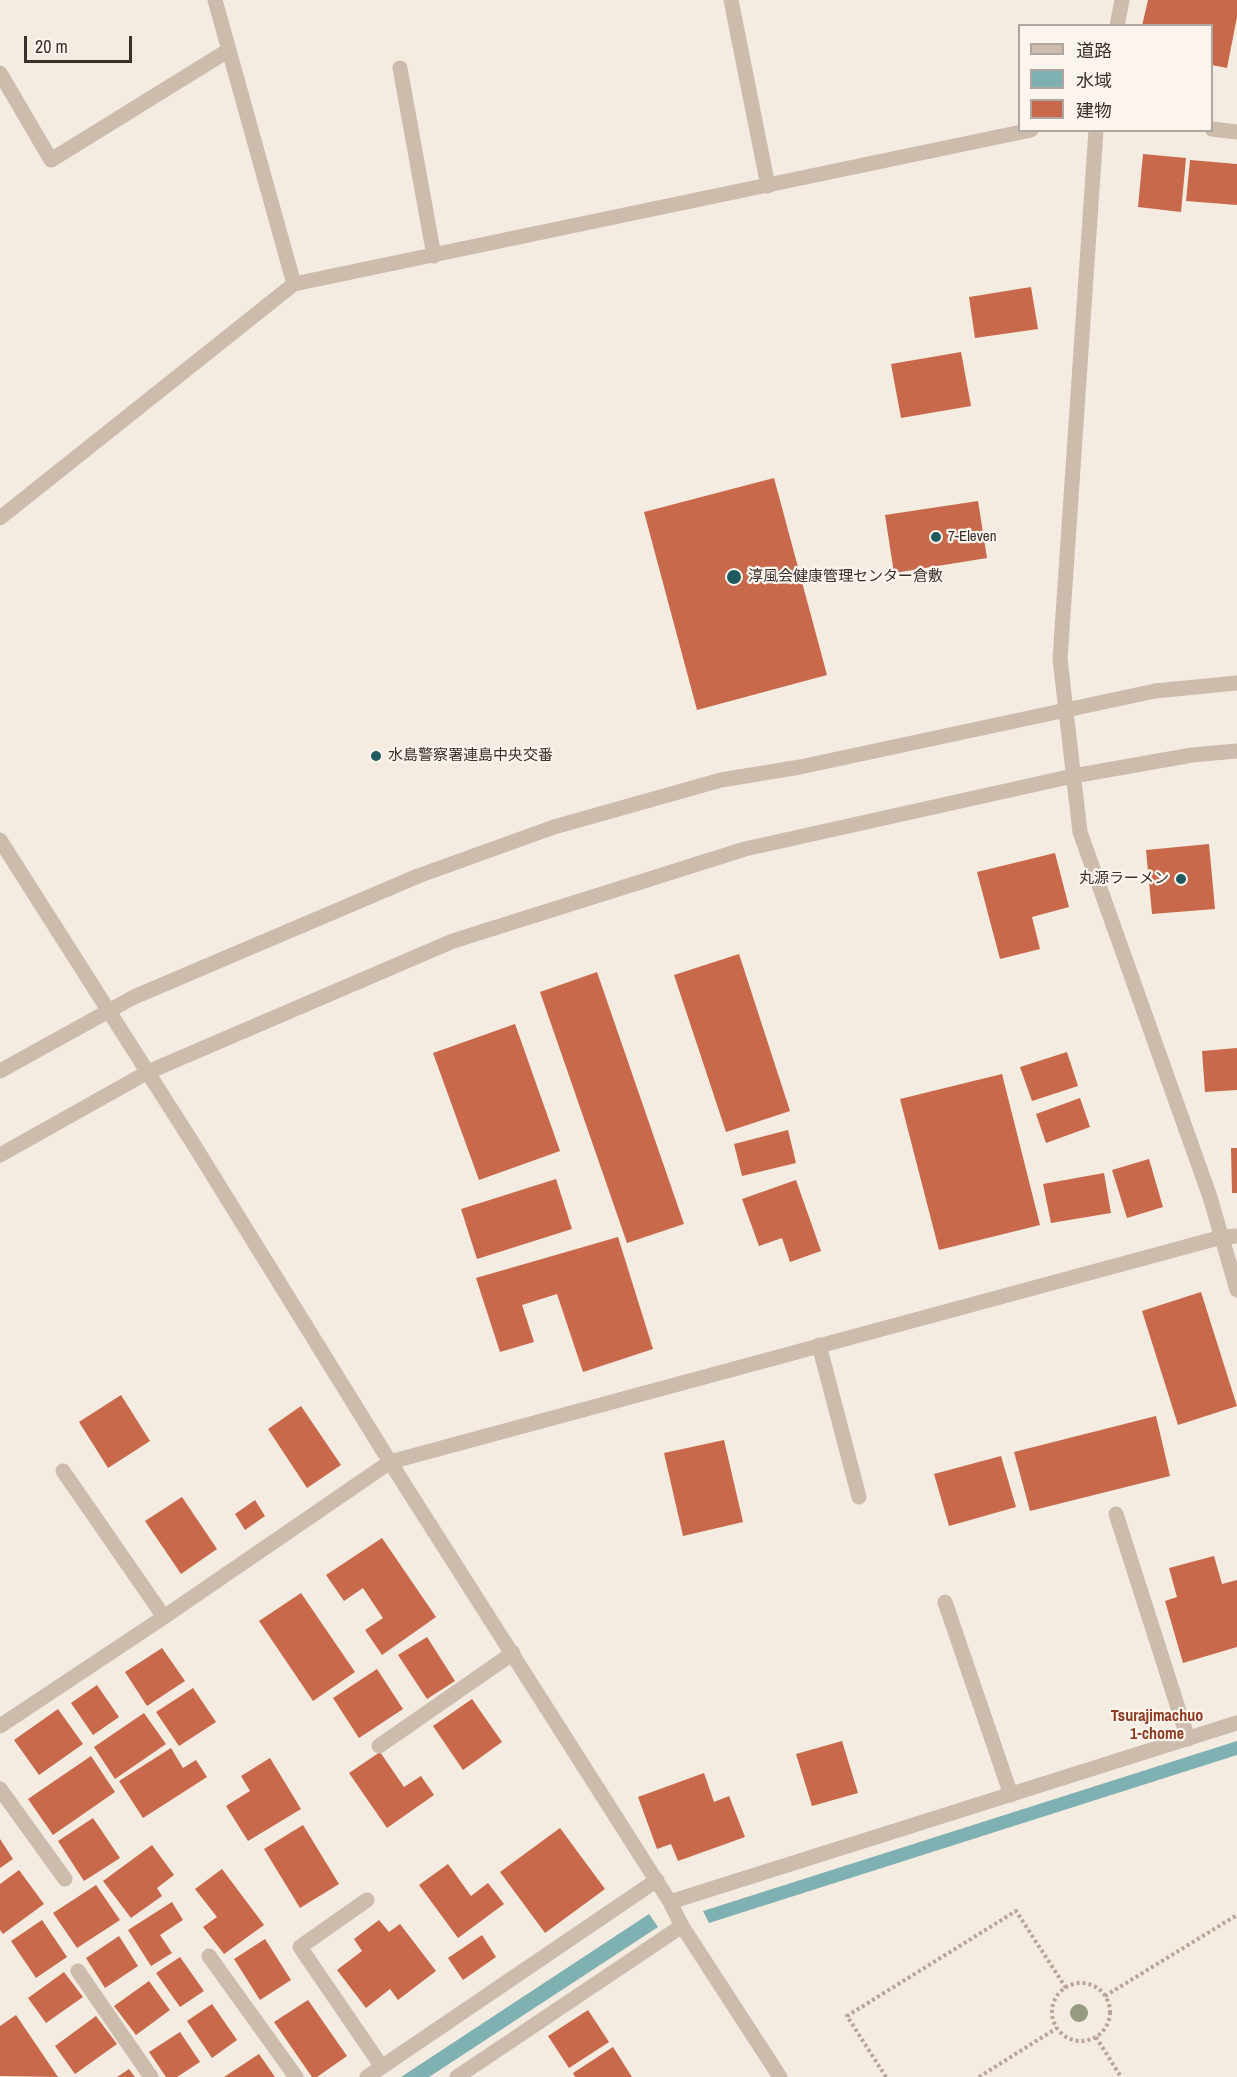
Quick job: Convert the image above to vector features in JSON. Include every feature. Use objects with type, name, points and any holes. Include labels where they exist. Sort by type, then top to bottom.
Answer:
[{"type":"street","points":[[215,0],[294,284]]},
{"type":"street","points":[[731,0],[768,186]]},
{"type":"street","points":[[1117,24],[1122,0]]},
{"type":"street","points":[[0,72],[51,160],[229,50]]},
{"type":"street","points":[[399,68],[434,256]]},
{"type":"street","points":[[1213,129],[1237,132]]},
{"type":"street","points":[[0,518],[294,284],[1023,132]]},
{"type":"street","points":[[1096,132],[1060,659],[1073,776],[1080,832],[1210,1197],[1229,1237],[1237,1290]]},
{"type":"street","points":[[0,1071],[144,992],[418,876],[554,826],[721,780],[800,767],[1155,691],[1237,683]]},
{"type":"street","points":[[0,1155],[148,1072],[453,941],[745,849],[1073,776],[1192,755],[1237,751]]},
{"type":"street","points":[[0,840],[148,1072],[390,1462],[657,1880],[682,1926],[780,2077]]},
{"type":"street","points":[[0,1726],[390,1462],[819,1345],[1229,1237]]},
{"type":"street","points":[[819,1345],[859,1497]]},
{"type":"street","points":[[63,1471],[164,1617]]},
{"type":"street","points":[[1116,1514],[1188,1739]]},
{"type":"street","points":[[945,1602],[1011,1795]]},
{"type":"street","points":[[379,1746],[513,1653]]},
{"type":"street","points":[[670,1902],[1237,1724]]},
{"type":"street","points":[[0,1789],[65,1879]]},
{"type":"street","points":[[367,2077],[657,1880]]},
{"type":"street","points":[[367,1900],[300,1947],[382,2067]]},
{"type":"street","points":[[457,2077],[682,1926]]},
{"type":"street","points":[[209,1956],[296,2077]]},
{"type":"street","points":[[78,1971],[151,2077]]},
{"type":"path","points":[[886,2077],[847,2016],[1016,1911],[1066,1988]]},
{"type":"path","points":[[1105,1996],[1237,1915]]},
{"type":"path","points":[[1083,1983],[1091,1985],[1105,1996],[1109,2005],[1108,2023],[1096,2037],[1088,2040],[1070,2039],[1057,2028],[1052,2010],[1059,1994],[1066,1988],[1083,1983]]},
{"type":"path","points":[[979,2077],[1057,2028]]},
{"type":"path","points":[[1096,2037],[1121,2077]]},
{"type":"water","points":[[1237,1741],[1237,1755],[709,1923],[703,1911]]},
{"type":"water","points":[[649,1914],[658,1927],[429,2077],[401,2077]]},
{"type":"building","points":[[1148,0],[1237,0],[1237,17],[1227,68],[1213,65],[1213,24],[1142,24]]},
{"type":"building","points":[[1143,154],[1186,158],[1181,212],[1138,207]]},
{"type":"building","points":[[1190,160],[1237,164],[1237,205],[1186,201]]},
{"type":"building","points":[[1031,287],[1038,329],[975,338],[969,297]]},
{"type":"building","points":[[961,352],[971,406],[901,418],[891,364]]},
{"type":"building","points":[[774,478],[827,675],[697,710],[644,512]]},
{"type":"building","name":"7-Eleven","points":[[978,501],[987,558],[894,573],[885,515]]},
{"type":"building","name":"丸源ラーメン","points":[[1209,844],[1215,909],[1152,914],[1146,850]]},
{"type":"building","points":[[1055,853],[1069,907],[1032,917],[1040,949],[1000,959],[977,872]]},
{"type":"building","points":[[739,954],[790,1111],[726,1132],[674,975]]},
{"type":"building","points":[[597,972],[684,1224],[627,1243],[540,992]]},
{"type":"building","points":[[515,1024],[560,1151],[479,1180],[433,1053]]},
{"type":"building","points":[[1237,1048],[1237,1090],[1205,1092],[1202,1051]]},
{"type":"building","points":[[1067,1052],[1078,1086],[1032,1101],[1020,1067]]},
{"type":"building","points":[[1002,1074],[1040,1225],[939,1250],[900,1099]]},
{"type":"building","points":[[1080,1098],[1090,1127],[1046,1143],[1036,1114]]},
{"type":"building","points":[[788,1130],[796,1163],[742,1176],[734,1144]]},
{"type":"building","points":[[1231,1148],[1237,1148],[1237,1193],[1232,1193]]},
{"type":"building","points":[[1149,1159],[1163,1207],[1127,1218],[1112,1170]]},
{"type":"building","points":[[1104,1173],[1111,1213],[1051,1223],[1043,1184]]},
{"type":"building","points":[[556,1179],[572,1229],[477,1259],[461,1209]]},
{"type":"building","points":[[796,1180],[821,1251],[790,1262],[782,1238],[759,1246],[742,1199]]},
{"type":"building","points":[[618,1237],[653,1349],[583,1372],[557,1294],[522,1305],[534,1342],[500,1352],[476,1278]]},
{"type":"building","points":[[1201,1292],[1237,1406],[1178,1425],[1142,1311]]},
{"type":"building","points":[[121,1395],[150,1441],[108,1468],[79,1422]]},
{"type":"building","points":[[301,1406],[341,1465],[307,1488],[268,1429]]},
{"type":"building","points":[[1156,1416],[1170,1476],[1030,1511],[1014,1452]]},
{"type":"building","points":[[724,1440],[743,1522],[683,1536],[664,1453]]},
{"type":"building","points":[[1001,1456],[1016,1507],[949,1526],[934,1474]]},
{"type":"building","points":[[182,1497],[217,1549],[181,1574],[145,1521]]},
{"type":"building","points":[[255,1500],[265,1516],[245,1530],[235,1514]]},
{"type":"building","points":[[382,1538],[436,1617],[382,1655],[365,1630],[383,1618],[363,1588],[344,1601],[326,1575]]},
{"type":"building","points":[[1214,1556],[1222,1584],[1237,1580],[1237,1647],[1183,1663],[1165,1601],[1177,1597],[1169,1568]]},
{"type":"building","points":[[301,1593],[355,1672],[313,1701],[259,1621]]},
{"type":"building","points":[[427,1637],[455,1681],[427,1699],[398,1655]]},
{"type":"building","points":[[162,1648],[185,1681],[147,1706],[125,1672]]},
{"type":"building","points":[[377,1669],[403,1709],[359,1738],[333,1698]]},
{"type":"building","points":[[97,1685],[119,1717],[93,1735],[71,1703]]},
{"type":"building","points":[[193,1688],[216,1722],[179,1746],[156,1712]]},
{"type":"building","points":[[472,1699],[502,1742],[463,1770],[433,1726]]},
{"type":"building","points":[[58,1709],[83,1744],[39,1775],[14,1740]]},
{"type":"building","points":[[144,1713],[166,1744],[115,1779],[94,1747]]},
{"type":"building","points":[[842,1741],[858,1793],[812,1806],[796,1754]]},
{"type":"building","points":[[171,1748],[183,1768],[196,1760],[207,1777],[143,1818],[119,1781]]},
{"type":"building","points":[[380,1752],[404,1787],[421,1776],[434,1795],[387,1828],[349,1773]]},
{"type":"building","points":[[91,1756],[115,1792],[53,1835],[28,1799]]},
{"type":"building","points":[[270,1758],[301,1809],[248,1841],[226,1806],[250,1791],[241,1776]]},
{"type":"building","points":[[704,1773],[714,1802],[729,1796],[745,1837],[678,1861],[671,1844],[657,1849],[638,1797]]},
{"type":"building","points":[[93,1818],[120,1858],[84,1881],[58,1841]]},
{"type":"building","points":[[303,1825],[339,1884],[300,1908],[264,1849]]},
{"type":"building","points":[[560,1828],[605,1889],[545,1933],[500,1872]]},
{"type":"building","points":[[0,1839],[13,1859],[0,1868]]},
{"type":"building","points":[[152,1845],[174,1875],[157,1888],[162,1896],[131,1918],[103,1881]]},
{"type":"building","points":[[448,1864],[471,1896],[488,1883],[504,1904],[458,1938],[419,1885]]},
{"type":"building","points":[[222,1869],[264,1925],[224,1954],[203,1927],[217,1917],[195,1889]]},
{"type":"building","points":[[19,1870],[44,1904],[3,1934],[0,1930],[0,1884]]},
{"type":"building","points":[[96,1885],[120,1920],[77,1948],[53,1913]]},
{"type":"building","points":[[172,1902],[183,1920],[160,1935],[172,1953],[151,1966],[128,1930]]},
{"type":"building","points":[[42,1920],[67,1957],[36,1978],[11,1941]]},
{"type":"building","points":[[379,1920],[389,1932],[400,1924],[436,1971],[398,2000],[390,1989],[366,2008],[337,1970],[362,1951],[354,1939]]},
{"type":"building","points":[[482,1935],[496,1957],[463,1980],[448,1958]]},
{"type":"building","points":[[119,1936],[138,1966],[105,1988],[86,1958]]},
{"type":"building","points":[[265,1939],[291,1980],[260,2000],[234,1959]]},
{"type":"building","points":[[180,1957],[204,1991],[180,2007],[156,1973]]},
{"type":"building","points":[[64,1972],[83,1997],[46,2023],[28,1998]]},
{"type":"building","points":[[149,1981],[170,2010],[136,2035],[114,2006]]},
{"type":"building","points":[[308,2000],[347,2056],[317,2077],[312,2077],[274,2022]]},
{"type":"building","points":[[212,2004],[237,2040],[212,2058],[187,2021]]},
{"type":"building","points":[[588,2010],[609,2042],[569,2068],[548,2036]]},
{"type":"building","points":[[16,2015],[58,2077],[0,2076],[0,2026]]},
{"type":"building","points":[[96,2016],[117,2044],[75,2074],[55,2046]]},
{"type":"building","points":[[180,2032],[200,2062],[177,2077],[166,2077],[149,2052]]},
{"type":"building","points":[[613,2047],[632,2077],[575,2077],[573,2073]]},
{"type":"building","points":[[259,2054],[275,2077],[224,2077]]},
{"type":"building","points":[[129,2069],[135,2077],[117,2077]]},
{"type":"place","name":"7-Eleven","points":[[936,537]]},
{"type":"place","name":"淳風会健康管理センター倉敷","points":[[734,577]]},
{"type":"place","name":"水島警察署連島中央交番","points":[[376,756]]},
{"type":"place","name":"丸源ラーメン","points":[[1181,879]]},
{"type":"district","name":"Tsurajimachuo 1-chome","points":[[1157,1726]]}]
